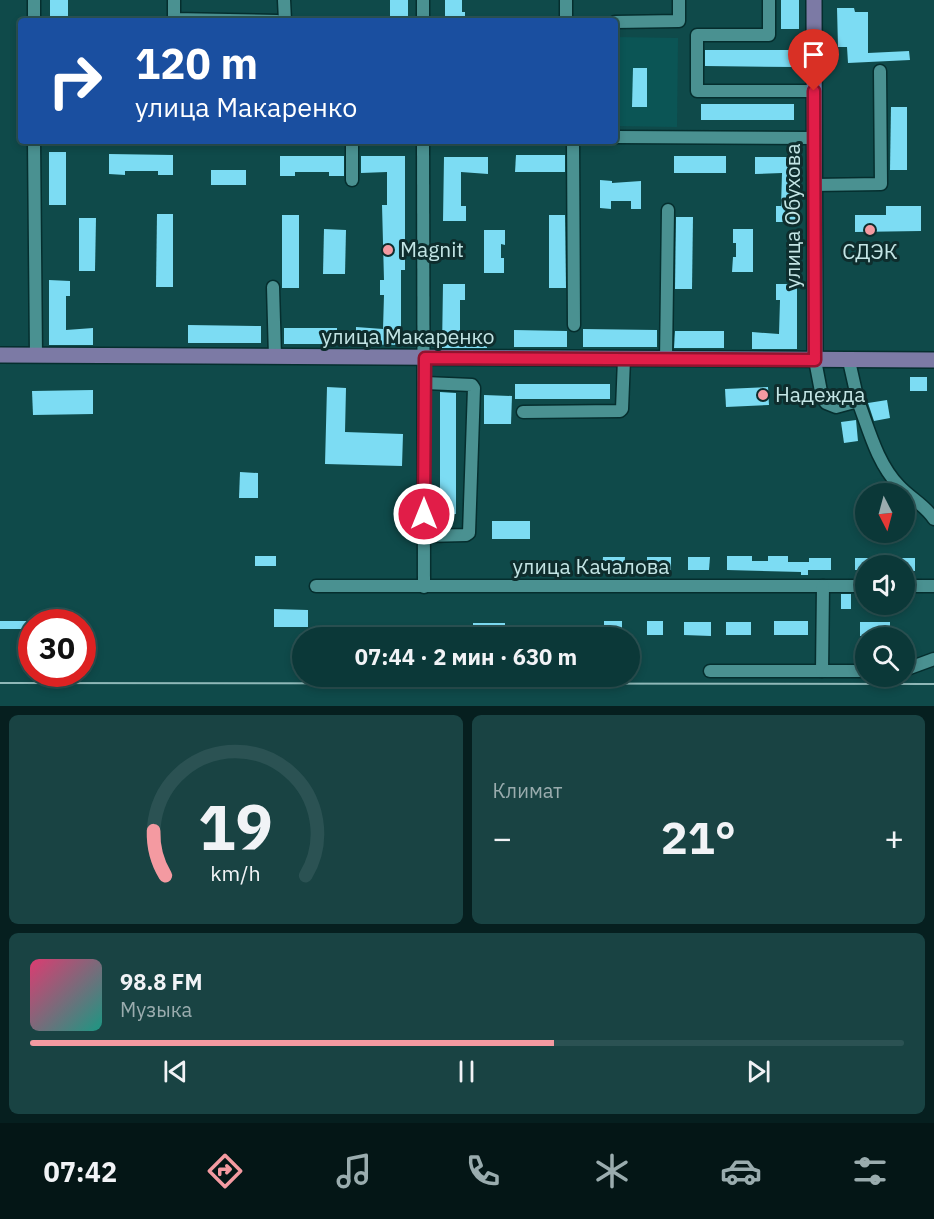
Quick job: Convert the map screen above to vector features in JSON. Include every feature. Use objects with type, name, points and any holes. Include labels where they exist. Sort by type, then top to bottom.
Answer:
[{"type":"main road","name":"улица Обухова","points":[[814,0],[815,360]]},
{"type":"main road","name":"улица Макаренко","points":[[0,355],[934,360]]},
{"type":"street","points":[[34,0],[34,18]]},
{"type":"street","points":[[174,0],[174,18]]},
{"type":"street","points":[[284,0],[285,18]]},
{"type":"street","points":[[423,0],[423,18]]},
{"type":"street","points":[[566,0],[566,18]]},
{"type":"street","points":[[618,22],[679,21],[678,0]]},
{"type":"street","points":[[769,0],[769,35],[697,35],[697,91],[814,91]]},
{"type":"street","points":[[814,185],[881,184],[880,71]]},
{"type":"street","points":[[618,137],[814,138]]},
{"type":"street","points":[[34,144],[36,356]]},
{"type":"street","points":[[352,144],[352,180]]},
{"type":"street","points":[[423,144],[424,586]]},
{"type":"street","points":[[573,144],[574,325]]},
{"type":"street","points":[[666,359],[668,210]]},
{"type":"street","points":[[273,287],[275,357]]},
{"type":"street","points":[[523,412],[620,411],[622,409],[624,359]]},
{"type":"street","points":[[815,360],[822,397],[826,403],[836,406],[858,401]]},
{"type":"street","points":[[849,361],[858,401],[878,455],[899,486],[934,519]]},
{"type":"street","points":[[424,536],[470,533],[474,388],[472,385],[425,383]]},
{"type":"street","name":"улица Качалова","points":[[316,586],[855,586]]},
{"type":"street","points":[[822,671],[823,586]]},
{"type":"street","points":[[915,586],[934,586]]},
{"type":"street","points":[[915,666],[934,659]]},
{"type":"street","points":[[710,670],[855,671]]},
{"type":"shaded area","points":[[618,37],[678,38],[677,127],[618,126]]},
{"type":"building","points":[[50,0],[68,0],[68,18],[50,18]]},
{"type":"building","points":[[390,0],[408,0],[408,18],[390,18]]},
{"type":"building","points":[[445,0],[462,0],[462,12],[465,12],[465,18],[445,18]]},
{"type":"building","points":[[781,0],[799,0],[799,29],[781,29]]},
{"type":"building","points":[[837,8],[854,8],[855,12],[868,12],[868,53],[909,51],[910,60],[848,63],[847,47],[838,47]]},
{"type":"building","points":[[705,50],[795,50],[795,67],[705,66]]},
{"type":"building","points":[[633,68],[647,68],[647,107],[632,107]]},
{"type":"building","points":[[701,104],[794,104],[794,120],[701,120]]},
{"type":"building","points":[[891,107],[907,107],[907,170],[890,170]]},
{"type":"building","points":[[49,152],[66,152],[66,205],[49,205]]},
{"type":"building","points":[[109,154],[173,155],[173,175],[158,175],[158,171],[125,171],[125,175],[109,174]]},
{"type":"building","points":[[516,155],[565,155],[565,172],[515,172]]},
{"type":"building","points":[[280,156],[344,156],[344,176],[329,176],[329,172],[295,172],[295,176],[280,176]]},
{"type":"building","points":[[361,156],[405,156],[405,270],[401,270],[401,345],[356,344],[356,327],[383,329],[384,295],[380,295],[380,280],[384,280],[382,205],[387,205],[387,172],[361,173]]},
{"type":"building","points":[[674,156],[726,156],[726,173],[674,173]]},
{"type":"building","points":[[444,157],[488,157],[488,174],[461,172],[461,206],[466,206],[466,221],[443,221]]},
{"type":"building","points":[[755,157],[799,157],[799,222],[776,222],[776,206],[781,206],[782,173],[755,174]]},
{"type":"building","points":[[211,170],[246,170],[246,185],[211,185]]},
{"type":"building","points":[[600,180],[612,181],[612,183],[641,181],[641,209],[631,209],[631,201],[611,201],[611,209],[600,208]]},
{"type":"building","points":[[886,206],[921,206],[921,231],[855,232],[855,215],[886,215]]},
{"type":"building","points":[[157,214],[173,214],[173,287],[156,287]]},
{"type":"building","points":[[282,215],[299,215],[299,288],[282,288]]},
{"type":"building","points":[[549,215],[565,215],[566,288],[549,288]]},
{"type":"building","points":[[676,217],[693,217],[692,289],[675,289]]},
{"type":"building","points":[[79,218],[96,218],[95,271],[79,271]]},
{"type":"building","points":[[324,229],[346,230],[345,274],[323,274]]},
{"type":"building","points":[[733,229],[753,229],[753,272],[732,272],[733,257],[736,257]]},
{"type":"building","points":[[484,230],[505,230],[505,245],[501,244],[504,273],[484,273]]},
{"type":"building","points":[[49,280],[70,281],[70,296],[66,296],[66,330],[93,328],[93,345],[49,345]]},
{"type":"building","points":[[443,284],[465,284],[465,300],[460,300],[460,333],[487,331],[487,348],[442,348]]},
{"type":"building","points":[[776,284],[797,284],[797,349],[752,349],[752,332],[779,334],[780,300],[776,300]]},
{"type":"building","points":[[188,325],[261,326],[261,343],[188,343]]},
{"type":"building","points":[[284,328],[337,328],[337,344],[284,344]]},
{"type":"building","points":[[583,329],[657,330],[657,347],[583,347]]},
{"type":"building","points":[[514,330],[567,331],[567,347],[514,347]]},
{"type":"building","points":[[675,331],[724,331],[724,348],[674,348]]},
{"type":"building","points":[[910,377],[927,377],[927,391],[910,391]]},
{"type":"building","points":[[515,384],[610,384],[610,399],[515,399]]},
{"type":"building","points":[[327,387],[346,388],[345,432],[403,434],[402,466],[325,464]]},
{"type":"building","points":[[768,387],[769,405],[726,407],[725,389]]},
{"type":"building","points":[[93,390],[93,414],[33,415],[32,391]]},
{"type":"building","points":[[440,392],[456,393],[456,514],[440,514]]},
{"type":"building","points":[[484,395],[512,396],[511,424],[484,424]]},
{"type":"building","points":[[887,400],[890,418],[874,421],[868,403]]},
{"type":"building","points":[[856,420],[858,441],[844,443],[841,422]]},
{"type":"building","points":[[240,472],[258,473],[258,498],[239,498]]},
{"type":"building","points":[[492,521],[530,521],[530,539],[492,539]]},
{"type":"building","points":[[255,556],[276,556],[276,566],[255,566]]},
{"type":"building","points":[[727,556],[752,556],[752,561],[768,561],[768,556],[788,556],[788,562],[809,562],[809,558],[831,558],[831,570],[808,570],[808,575],[801,575],[801,572],[727,570]]},
{"type":"building","points":[[603,557],[625,557],[624,570],[602,570]]},
{"type":"building","points":[[647,557],[671,557],[671,570],[647,570]]},
{"type":"building","points":[[688,557],[710,557],[709,570],[688,570]]},
{"type":"building","points":[[841,594],[851,594],[851,609],[841,609]]},
{"type":"building","points":[[274,609],[308,610],[308,627],[274,627]]},
{"type":"building","points":[[0,621],[18,621],[18,629],[0,629]]},
{"type":"building","points":[[604,621],[622,621],[622,627],[604,627]]},
{"type":"building","points":[[647,621],[663,621],[663,635],[647,635]]},
{"type":"building","points":[[774,621],[808,621],[808,635],[774,635]]},
{"type":"building","points":[[684,622],[711,622],[711,636],[684,635]]},
{"type":"building","points":[[726,622],[751,622],[751,635],[726,635]]},
{"type":"building","points":[[860,622],[890,622],[890,627],[860,627]]},
{"type":"building","points":[[473,623],[505,623],[505,627],[473,627]]},
{"type":"railway","points":[[0,683],[934,684]]},
{"type":"place","name":"СДЭК","points":[[870,230]]},
{"type":"place","name":"Magnit","points":[[388,250]]},
{"type":"place","name":"Надежда","points":[[763,395]]},
{"type":"route","points":[[424,514],[425,358],[815,360],[814,91]]}]
